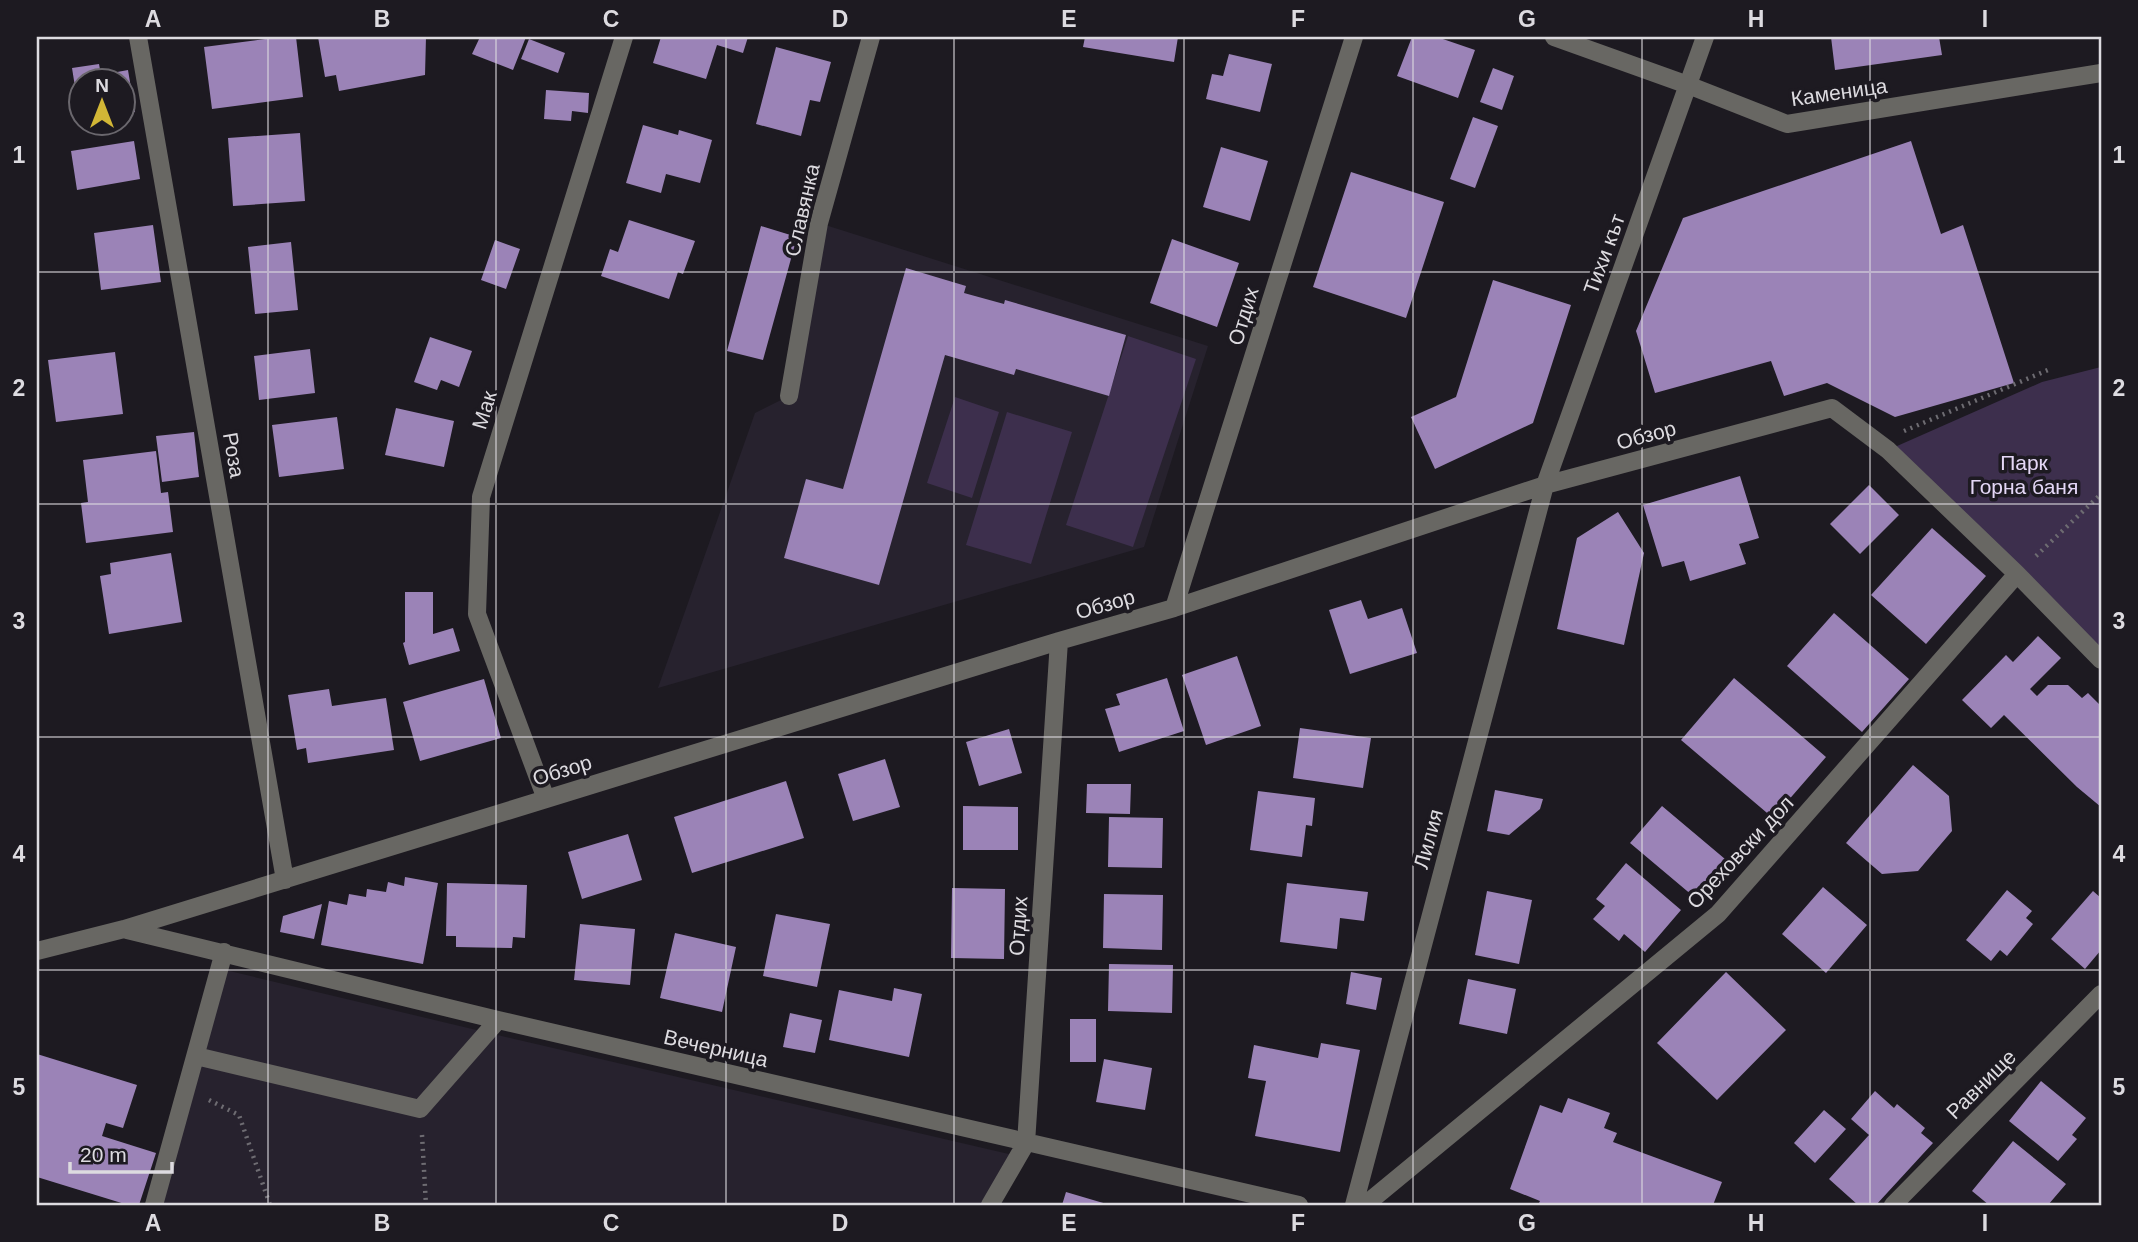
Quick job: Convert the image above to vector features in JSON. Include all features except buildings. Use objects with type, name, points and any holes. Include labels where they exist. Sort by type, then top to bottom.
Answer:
[{"type":"street","name":"Роза","points":[[138,37],[285,880]]},
{"type":"street","name":"Мак","points":[[546,799],[477,614],[481,497],[624,37]]},
{"type":"street","name":"Славянка","points":[[789,396],[819,223],[871,37]]},
{"type":"street","name":"Отдих","points":[[1174,608],[1354,37]]},
{"type":"street","name":"Каменица","points":[[1554,37],[1787,124],[2101,73]]},
{"type":"street","name":"Тихи кът","points":[[1545,485],[1705,37]]},
{"type":"street","name":"Обзор","points":[[37,951],[124,929],[1174,608],[1545,485],[1832,408],[1888,450],[2017,574],[2101,660]]},
{"type":"street","name":"Лилия","points":[[1354,1205],[1545,485]]},
{"type":"street","name":"Ореховски дол","points":[[1365,1205],[1718,914],[2017,574]]},
{"type":"street","name":"Отдих","points":[[990,1205],[1026,1143],[1059,641]]},
{"type":"street","name":"Вечерница","points":[[124,929],[498,1020],[1299,1205]]},
{"type":"street","points":[[154,1205],[224,952]]},
{"type":"street","name":"Равнище","points":[[1893,1205],[2101,995]]},
{"type":"street","points":[[196,1055],[420,1109],[498,1020]]},
{"type":"path","points":[[1877,442],[2048,370]]},
{"type":"path","points":[[2017,574],[2101,494]]},
{"type":"path","points":[[187,1088],[239,1115],[270,1205]]},
{"type":"path","points":[[420,1109],[426,1205]]},
{"type":"shaded area","points":[[819,223],[1208,346],[1144,547],[658,688],[755,413],[789,396]]},
{"type":"shaded area","points":[[221,969],[1013,1155],[984,1205],[154,1205]]},
{"type":"green space","points":[[1128,336],[1196,359],[1133,547],[1066,525]]},
{"type":"green space","name":"Парк Горна баня","points":[[2101,367],[2101,660],[1888,450],[2042,382]]},
{"type":"green space","points":[[955,397],[999,412],[972,498],[927,483]]},
{"type":"green space","points":[[1007,412],[1072,432],[1031,564],[966,545]]}]
